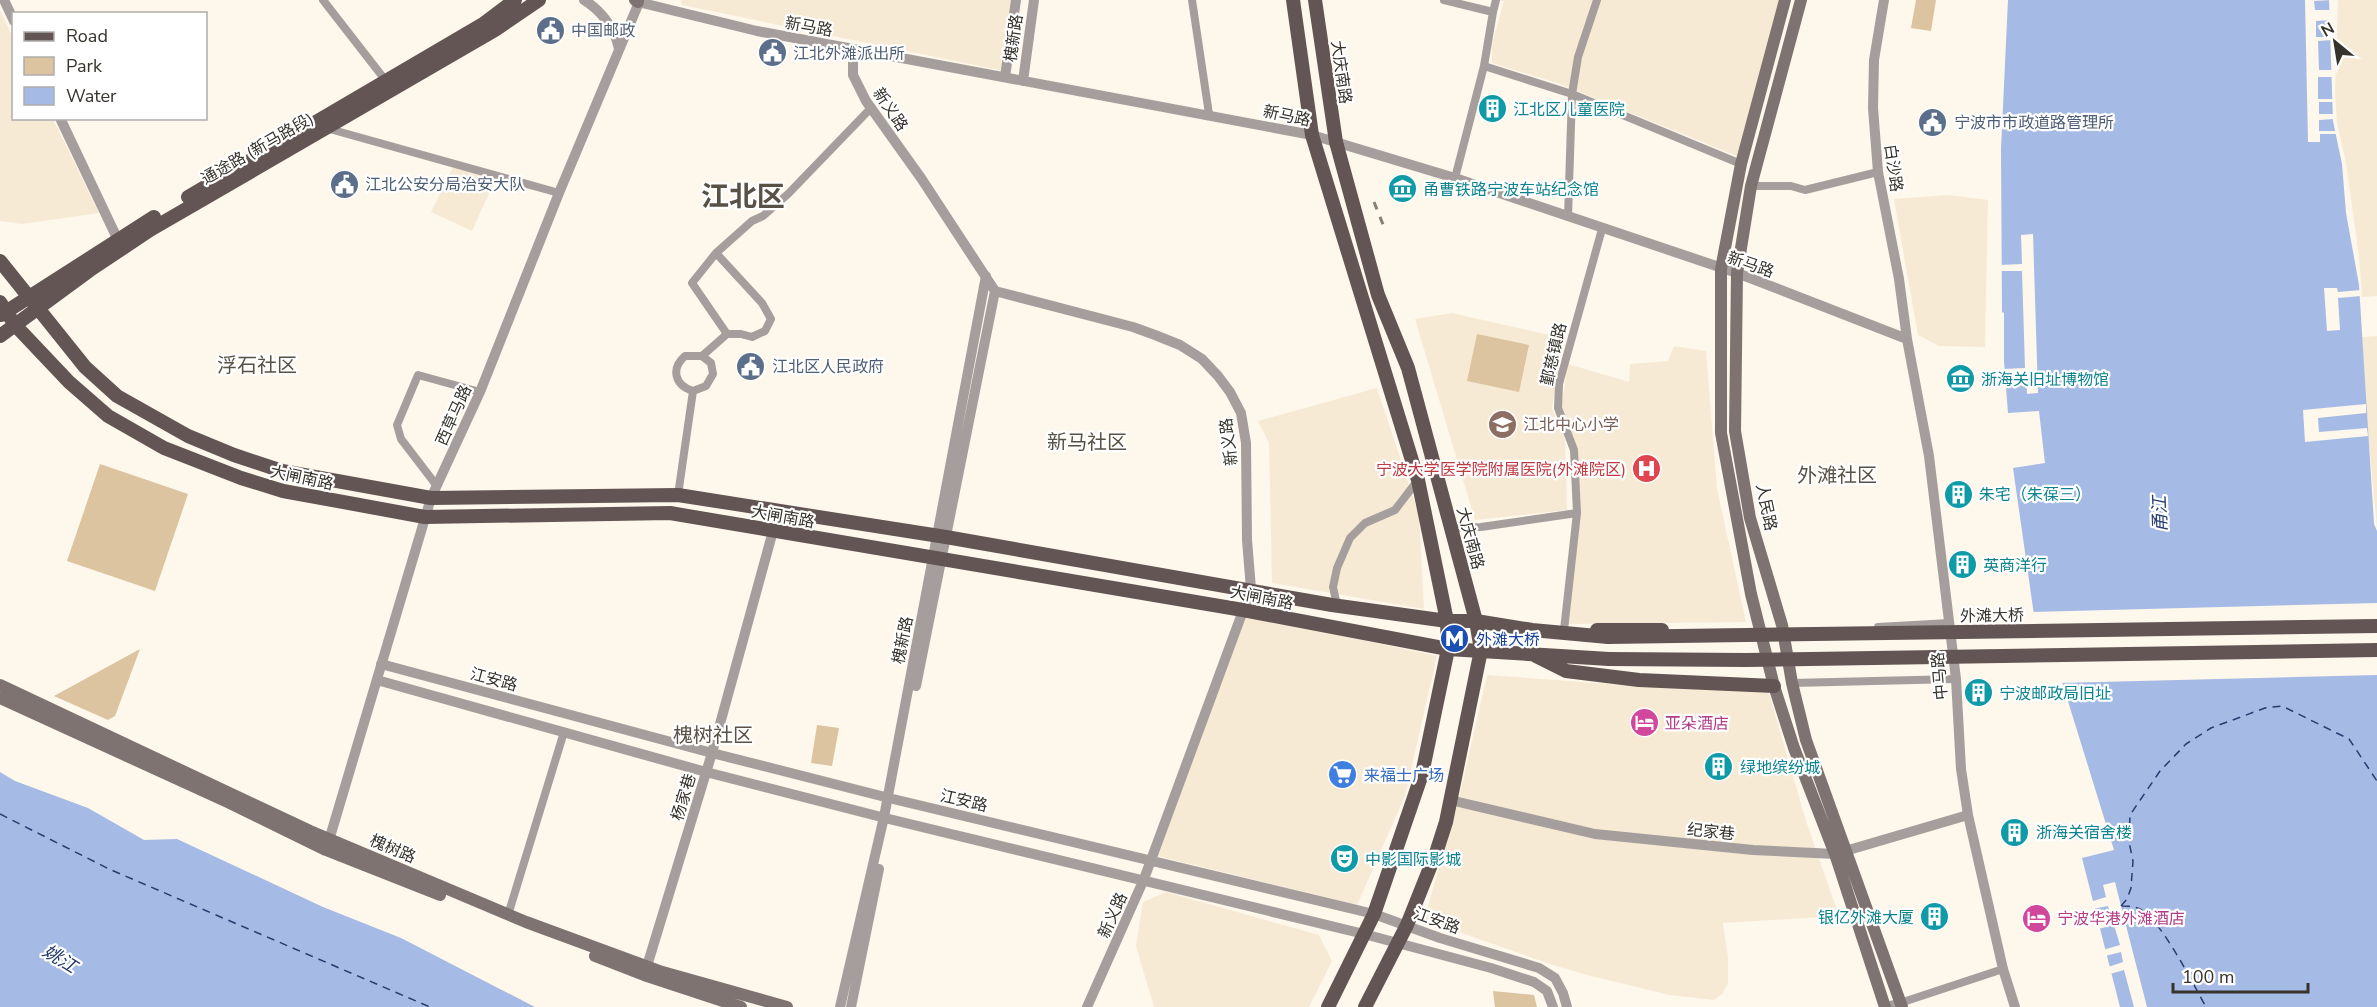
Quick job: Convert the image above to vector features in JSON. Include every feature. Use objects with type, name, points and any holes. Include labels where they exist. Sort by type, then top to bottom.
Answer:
[{"type":"main road","name":"通途路 (新马路段)","points":[[2,310],[27,297],[117,238],[483,24],[515,0]]},
{"type":"main road","points":[[1293,0],[1312,135],[1418,480],[1447,621],[1448,649],[1422,774],[1374,914],[1328,1007]]},
{"type":"main road","name":"大庆南路","points":[[1315,0],[1336,142],[1378,295],[1408,368],[1476,621],[1481,650],[1450,800],[1437,850],[1407,925],[1365,1007]]},
{"type":"main road","name":"人民路","points":[[1785,0],[1741,164],[1721,269],[1721,433],[1751,594],[1774,686],[1794,748],[1841,852],[1901,1005]]},
{"type":"main road","name":"人民路","points":[[1801,0],[1750,186],[1737,273],[1735,431],[1750,518],[1783,631],[1792,683],[1806,740],[1885,1006]]},
{"type":"main road","name":"通途路 (新马路段)","points":[[0,336],[150,230],[495,30],[539,2]]},
{"type":"main road","name":"大闸南路","points":[[0,261],[85,368],[117,396],[188,436],[282,471],[434,492],[678,495],[941,536],[1337,605],[1447,621],[1476,621],[1532,630],[1608,637]]},
{"type":"main road","name":"大闸南路","points":[[2,310],[69,382],[108,416],[164,448],[283,492],[425,518],[670,513],[1243,610],[1448,649],[1609,659],[1746,660],[2377,650]]},
{"type":"main road","name":"外滩大桥","points":[[1608,637],[2377,626]]},
{"type":"main road","points":[[1532,630],[1760,628]]},
{"type":"main road","points":[[1529,653],[1566,671],[1639,680],[1774,686]]},
{"type":"main road","name":"槐树路","points":[[0,685],[328,845],[647,966],[787,1007]]},
{"type":"main road","name":"槐树路","points":[[0,698],[328,845],[644,975],[741,1007]]},
{"type":"street","points":[[4,0],[12,17]]},
{"type":"street","points":[[323,0],[386,81]]},
{"type":"street","points":[[584,0],[608,23],[615,34],[619,49]]},
{"type":"street","name":"西草马路","points":[[328,845],[434,492],[480,392],[638,0]]},
{"type":"street","name":"新马路","points":[[638,0],[757,31],[1312,135],[1455,177],[1602,229],[1737,273],[1907,339]]},
{"type":"street","points":[[673,0],[680,12]]},
{"type":"street","name":"槐新路","points":[[1005,77],[1016,0]]},
{"type":"street","name":"槐新路","points":[[1023,81],[1034,0]]},
{"type":"street","points":[[1192,0],[1209,114]]},
{"type":"street","points":[[1444,0],[1493,12]]},
{"type":"street","points":[[1455,177],[1484,66],[1496,0]]},
{"type":"street","points":[[1568,217],[1572,94],[1578,57],[1597,0]]},
{"type":"street","name":"白沙路","points":[[1884,0],[1874,60],[1873,108],[1878,172],[1899,279],[1907,339]]},
{"type":"street","name":"新义路","points":[[853,49],[853,75],[871,108],[921,178],[995,291],[1133,327],[1180,345],[1202,359],[1218,376],[1241,413],[1246,443],[1247,540],[1251,589],[1144,879],[1088,1007]]},
{"type":"street","points":[[1484,66],[1572,94],[1741,164]]},
{"type":"street","points":[[728,334],[692,283],[716,253],[752,221],[763,216],[788,194],[871,108]]},
{"type":"street","points":[[61,120],[117,238]]},
{"type":"street","points":[[326,128],[559,193]]},
{"type":"street","points":[[1750,186],[1791,186],[1805,190],[1878,172]]},
{"type":"street","name":"鄞慈镇路","points":[[1564,630],[1577,513],[1574,450],[1558,408],[1559,384],[1602,229]]},
{"type":"street","points":[[702,356],[728,334],[753,337],[765,331],[771,319],[762,303],[716,253]]},
{"type":"street","name":"槐新路","points":[[851,1007],[937,558],[986,276]]},
{"type":"street","name":"槐新路","points":[[941,536],[995,291]]},
{"type":"street","name":"中马路","points":[[1907,339],[1929,456],[1956,679],[1961,769],[1968,815],[2003,969],[2015,1007]]},
{"type":"street","points":[[686,356],[702,356],[711,363],[713,374],[706,386],[693,391],[680,384],[676,378],[676,370],[680,360],[686,356]]},
{"type":"street","points":[[434,492],[401,439],[397,425],[418,375],[480,392]]},
{"type":"street","points":[[678,495],[693,391]]},
{"type":"street","points":[[1337,605],[1333,587],[1336,568],[1350,538],[1365,523],[1395,510],[1418,480]]},
{"type":"street","points":[[1451,528],[1481,527],[1577,513]]},
{"type":"street","name":"杨家巷","points":[[647,966],[706,772],[773,531]]},
{"type":"street","points":[[1783,631],[1949,623]]},
{"type":"street","name":"江安路","points":[[381,664],[711,753],[1374,914],[1440,939],[1539,968],[1555,978],[1567,1007]]},
{"type":"street","points":[[1792,683],[1956,679]]},
{"type":"street","name":"江安路","points":[[377,680],[706,772],[886,818],[1144,879],[1491,968],[1534,982],[1547,991],[1553,1007]]},
{"type":"street","points":[[508,915],[564,732]]},
{"type":"street","name":"纪家巷","points":[[1450,800],[1595,834],[1753,850],[1841,852],[1968,815]]},
{"type":"street","name":"槐新路","points":[[840,1007],[886,818]]},
{"type":"street","points":[[1885,1006],[1901,1005],[2003,969]]},
{"type":"shaded area","points":[[681,0],[1012,0],[1004,71],[682,5]]},
{"type":"shaded area","points":[[1493,0],[1781,0],[1737,156],[1557,83],[1492,63],[1492,44],[1504,1]]},
{"type":"shaded area","points":[[2338,0],[2377,0],[2377,296],[2362,297],[2359,256],[2346,163],[2337,123],[2335,93]]},
{"type":"shaded area","points":[[0,10],[12,36],[12,120],[53,120],[99,213],[22,224],[0,221]]},
{"type":"shaded area","points":[[454,165],[495,180],[472,231],[431,212]]},
{"type":"shaded area","points":[[1948,195],[1988,200],[1985,347],[1939,346],[1918,335],[1894,199]]},
{"type":"shaded area","name":"江北中心小学","points":[[1452,313],[1563,338],[1552,408],[1565,440],[1567,510],[1475,520],[1415,319]]},
{"type":"shaded area","points":[[2377,336],[2377,528],[2362,337]]},
{"type":"shaded area","name":"宁波大学医学院附属医院(外滩院区)","points":[[1674,346],[1706,351],[1717,489],[1746,622],[1567,624],[1576,448],[1561,408],[1568,364],[1629,382],[1630,364],[1668,361]]},
{"type":"shaded area","points":[[1377,388],[1419,515],[1424,609],[1272,583],[1269,443],[1258,421]]},
{"type":"shaded area","points":[[1246,615],[1437,656],[1405,796],[1357,905],[1158,856]]},
{"type":"shaded area","points":[[1487,675],[1624,685],[1768,690],[1806,821],[1839,916],[1723,923],[1728,957],[1728,983],[1723,993],[1714,1000],[1670,995],[1591,976],[1424,920],[1460,794]]},
{"type":"shaded area","points":[[1166,892],[1319,935],[1332,961],[1309,1007],[1154,1007],[1136,946],[1143,902]]},
{"type":"green space","points":[[1916,0],[1936,0],[1931,31],[1911,28]]},
{"type":"green space","points":[[1477,334],[1529,345],[1519,392],[1467,381]]},
{"type":"green space","points":[[100,464],[188,494],[155,591],[67,561]]},
{"type":"green space","points":[[140,649],[115,716],[108,720],[54,696]]},
{"type":"green space","points":[[817,725],[839,728],[832,766],[811,763]]},
{"type":"green space","points":[[1493,991],[1534,995],[1537,1007],[1495,1007]]},
{"type":"water","name":"甬江","points":[[2008,0],[2329,0],[2333,121],[2342,164],[2346,213],[2359,285],[2374,524],[2377,531],[2377,1007],[2120,1007],[2082,858],[2114,850],[2063,685],[2034,615],[2013,468],[2045,463],[2039,411],[2008,413],[2004,361],[2004,313],[2002,312],[2001,149]]},
{"type":"water","name":"姚江","points":[[0,772],[15,781],[88,808],[144,840],[177,839],[323,907],[401,938],[535,1007],[0,1007]]},
{"type":"pier","points":[[2305,0],[2332,0],[2314,1],[2315,10],[2331,10],[2331,20],[2316,21],[2316,37],[2332,37],[2333,40],[2318,41],[2319,70],[2333,70],[2333,77],[2318,77],[2318,99],[2334,99],[2334,102],[2319,102],[2319,114],[2334,114],[2334,119],[2319,120],[2319,131],[2336,131],[2336,134],[2320,134],[2320,142],[2308,142]]},
{"type":"pier","points":[[2033,234],[2038,393],[2027,394],[2026,374],[2003,375],[2003,369],[2025,368],[2022,271],[1999,271],[1999,265],[2022,264],[2021,235]]},
{"type":"pier","points":[[2324,288],[2337,288],[2338,292],[2361,290],[2361,296],[2338,298],[2340,330],[2327,331]]},
{"type":"pier","points":[[2366,404],[2366,413],[2318,418],[2319,432],[2367,428],[2368,436],[2305,442],[2303,410]]},
{"type":"pier","points":[[2377,603],[2377,675],[2059,683],[2031,612]]},
{"type":"pier","points":[[2115,882],[2147,1007],[2134,1007],[2124,970],[2110,974],[2108,967],[2123,962],[2121,952],[2105,956],[2103,950],[2120,945],[2114,925],[2098,929],[2096,923],[2111,918],[2108,906],[2093,909],[2090,902],[2106,897],[2103,885]]},
{"type":"ferry route","points":[[2121,906],[2127,899],[2131,888],[2133,861],[2129,842],[2130,815],[2160,771],[2186,744],[2211,728],[2265,708],[2282,706],[2349,739],[2377,781]]},
{"type":"ferry route","points":[[0,814],[109,869],[430,1007]]},
{"type":"ferry route","points":[[2122,906],[2140,909],[2158,926],[2206,1007]]},
{"type":"railway","points":[[1374,202],[1384,227]]},
{"type":"place","name":"中国邮政","points":[[550,30]]},
{"type":"place","name":"江北外滩派出所","points":[[772,53]]},
{"type":"place","name":"江北区儿童医院","points":[[1492,109]]},
{"type":"place","name":"宁波市市政道路管理所","points":[[1933,122]]},
{"type":"place","name":"江北公安分局治安大队","points":[[344,184]]},
{"type":"place","name":"甬曹铁路宁波车站纪念馆","points":[[1402,189]]},
{"type":"place","name":"江北区人民政府","points":[[751,366]]},
{"type":"place","name":"浙海关旧址博物馆","points":[[1960,379]]},
{"type":"place","name":"江北中心小学","points":[[1502,424]]},
{"type":"place","name":"宁波大学医学院附属医院(外滩院区)","points":[[1647,469]]},
{"type":"place","name":"朱宅（朱葆三）","points":[[1958,494]]},
{"type":"place","name":"英商洋行","points":[[1962,565]]},
{"type":"place","name":"外滩大桥","points":[[1455,639]]},
{"type":"place","name":"宁波邮政局旧址","points":[[1978,693]]},
{"type":"place","name":"亚朵酒店","points":[[1644,723]]},
{"type":"place","name":"绿地缤纷城","points":[[1719,767]]},
{"type":"place","name":"来福士广场","points":[[1343,775]]},
{"type":"place","name":"浙海关宿舍楼","points":[[2015,832]]},
{"type":"place","name":"中影国际影城","points":[[1344,859]]},
{"type":"place","name":"银亿外滩大厦","points":[[1935,917]]},
{"type":"place","name":"宁波华港外滩酒店","points":[[2036,918]]},
{"type":"district","name":"江北区","points":[[743,196]]},
{"type":"district","name":"浮石社区","points":[[257,365]]},
{"type":"district","name":"新马社区","points":[[1087,442]]},
{"type":"district","name":"外滩社区","points":[[1837,475]]},
{"type":"district","name":"槐树社区","points":[[713,735]]}]
